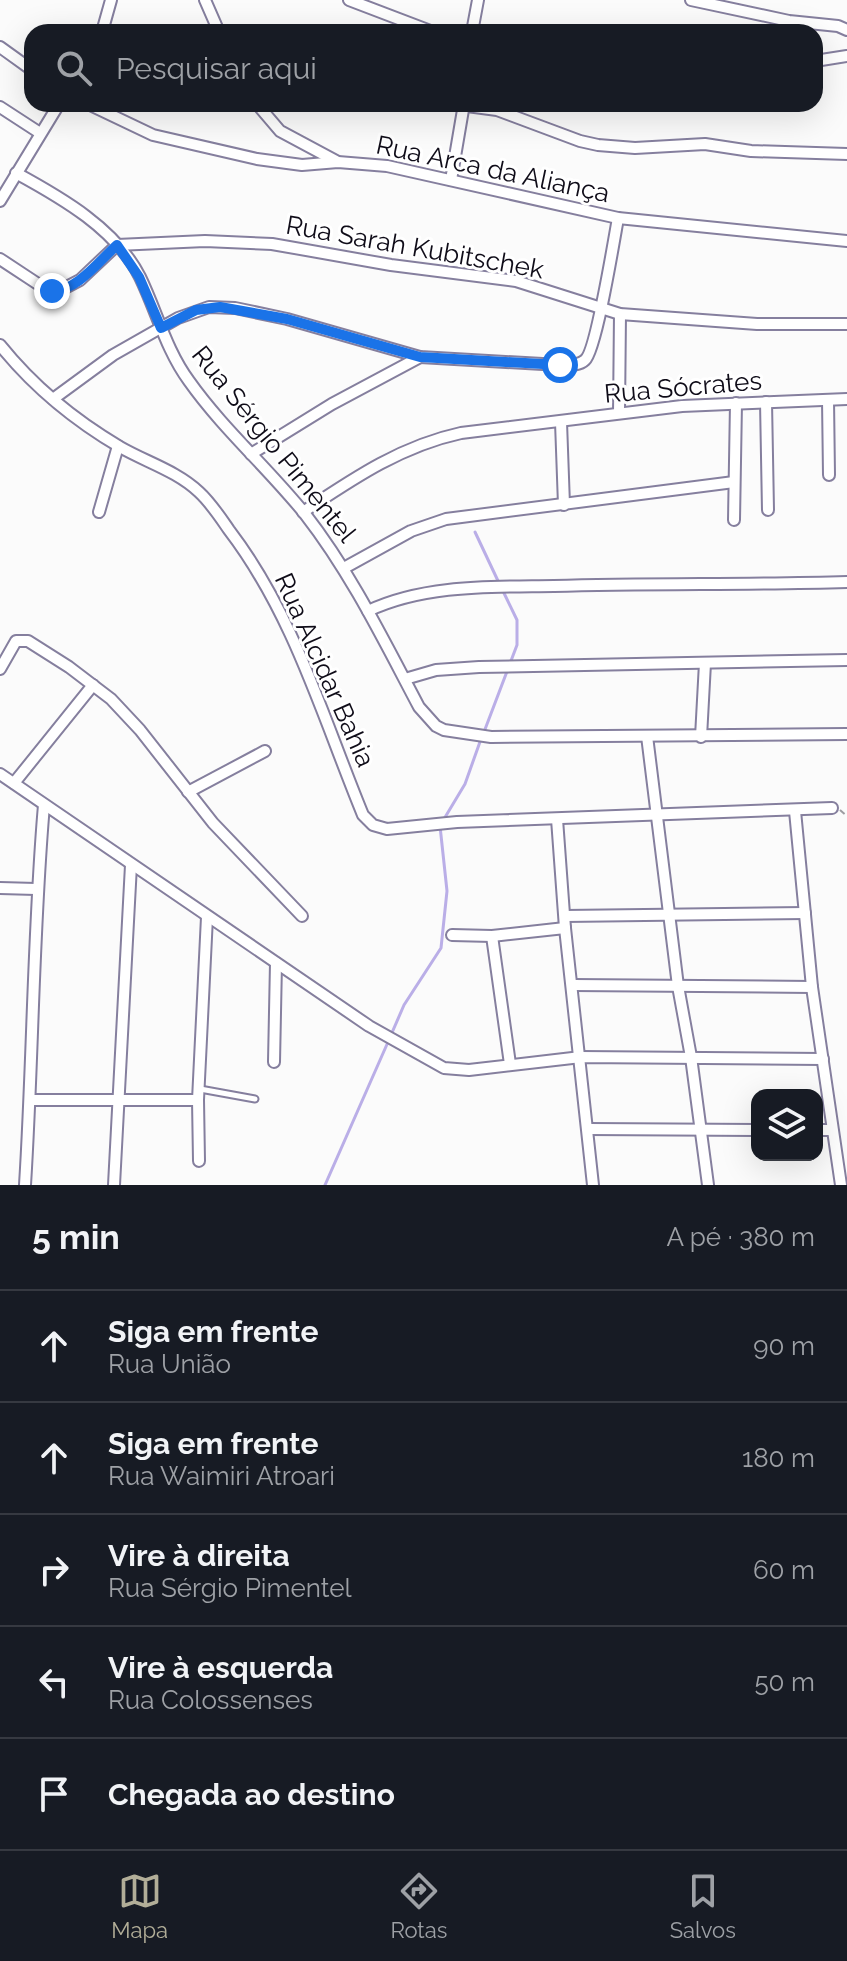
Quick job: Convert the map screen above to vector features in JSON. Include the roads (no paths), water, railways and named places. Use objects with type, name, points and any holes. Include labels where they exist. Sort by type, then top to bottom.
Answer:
[{"type":"street","points":[[104,24],[111,0]]},
{"type":"street","points":[[205,0],[216,24]]},
{"type":"street","points":[[349,0],[365,3],[414,24]]},
{"type":"street","points":[[474,24],[478,0]]},
{"type":"street","points":[[691,0],[789,21],[818,24]]},
{"type":"street","points":[[823,24],[847,30]]},
{"type":"street","points":[[0,47],[24,64]]},
{"type":"street","points":[[823,60],[847,56]]},
{"type":"street","points":[[0,107],[40,133]]},
{"type":"street","points":[[0,201],[54,112]]},
{"type":"street","name":"Rua Arca da Aliança","points":[[103,112],[134,128],[177,142],[283,163],[338,162],[387,166],[618,218],[847,241]]},
{"type":"street","points":[[264,112],[280,131],[338,162]]},
{"type":"street","points":[[451,180],[459,112]]},
{"type":"street","points":[[499,112],[598,145],[635,148],[705,144],[751,151],[847,154]]},
{"type":"street","name":"Rua Sérgio Pimentel","points":[[16,173],[66,202],[117,245],[139,277],[189,381],[303,512],[344,568],[428,719],[444,730],[491,737],[647,736]]},
{"type":"street","points":[[53,399],[113,355],[196,310],[209,307],[235,308],[420,357],[560,365],[582,363],[591,351],[618,218]]},
{"type":"street","name":"Rua Sarah Kubitschek","points":[[117,245],[194,241],[272,244],[402,267],[516,281],[620,314],[757,324],[847,324]]},
{"type":"street","points":[[0,259],[44,288],[59,291],[80,280],[117,245]]},
{"type":"street","points":[[619,413],[620,314]]},
{"type":"street","name":"Rua Alcidar Bahia","points":[[0,345],[23,372],[53,399],[118,446],[172,473],[198,491],[249,555],[303,661],[363,815],[373,825],[387,829],[457,822],[557,819]]},
{"type":"street","points":[[251,454],[332,404],[420,357]]},
{"type":"street","name":"Rua Sócrates","points":[[303,512],[386,458],[433,439],[490,428],[619,413],[736,403],[847,399]]},
{"type":"street","points":[[828,400],[829,475]]},
{"type":"street","points":[[766,402],[768,510]]},
{"type":"street","points":[[734,520],[736,403]]},
{"type":"street","points":[[561,422],[564,505]]},
{"type":"street","points":[[99,512],[118,446]]},
{"type":"street","points":[[344,568],[428,524],[734,482]]},
{"type":"street","points":[[368,611],[388,601],[409,596],[513,587],[847,582]]},
{"type":"street","points":[[0,669],[16,641],[28,641],[93,685],[126,714],[188,792],[302,916]]},
{"type":"street","points":[[405,679],[455,668],[847,660]]},
{"type":"street","points":[[701,737],[705,663]]},
{"type":"street","points":[[14,783],[93,685]]},
{"type":"street","points":[[708,1185],[668,914],[647,736],[847,734]]},
{"type":"street","points":[[188,792],[265,751]]},
{"type":"street","points":[[0,774],[369,1026],[433,1064],[454,1070],[469,1070],[581,1057],[823,1059]]},
{"type":"street","points":[[25,1185],[36,889],[44,805]]},
{"type":"street","points":[[593,1185],[565,928],[557,819],[832,808]]},
{"type":"street","points":[[795,811],[812,987],[841,1185]]},
{"type":"street","points":[[114,1185],[131,865]]},
{"type":"street","points":[[0,888],[36,889]]},
{"type":"street","points":[[565,916],[805,913]]},
{"type":"street","points":[[199,1161],[198,1094],[207,917]]},
{"type":"street","points":[[452,935],[492,936],[565,928]]},
{"type":"street","points":[[492,936],[510,1064]]},
{"type":"street","points":[[274,1062],[276,963]]},
{"type":"street","points":[[573,985],[812,987]]},
{"type":"street","points":[[30,1100],[117,1100],[198,1094]]},
{"type":"street","points":[[588,1129],[751,1130]]},
{"type":"street","points":[[823,1130],[832,1130]]},
{"type":"lane","points":[[198,1094],[255,1099]]},
{"type":"waterway","points":[[475,532],[499,583]]},
{"type":"waterway","points":[[484,732],[517,645],[517,620],[502,589]]},
{"type":"waterway","points":[[444,819],[465,784],[481,739]]},
{"type":"waterway","points":[[391,1035],[404,1005],[441,948],[447,891],[440,826]]},
{"type":"waterway","points":[[325,1185],[388,1042]]}]
